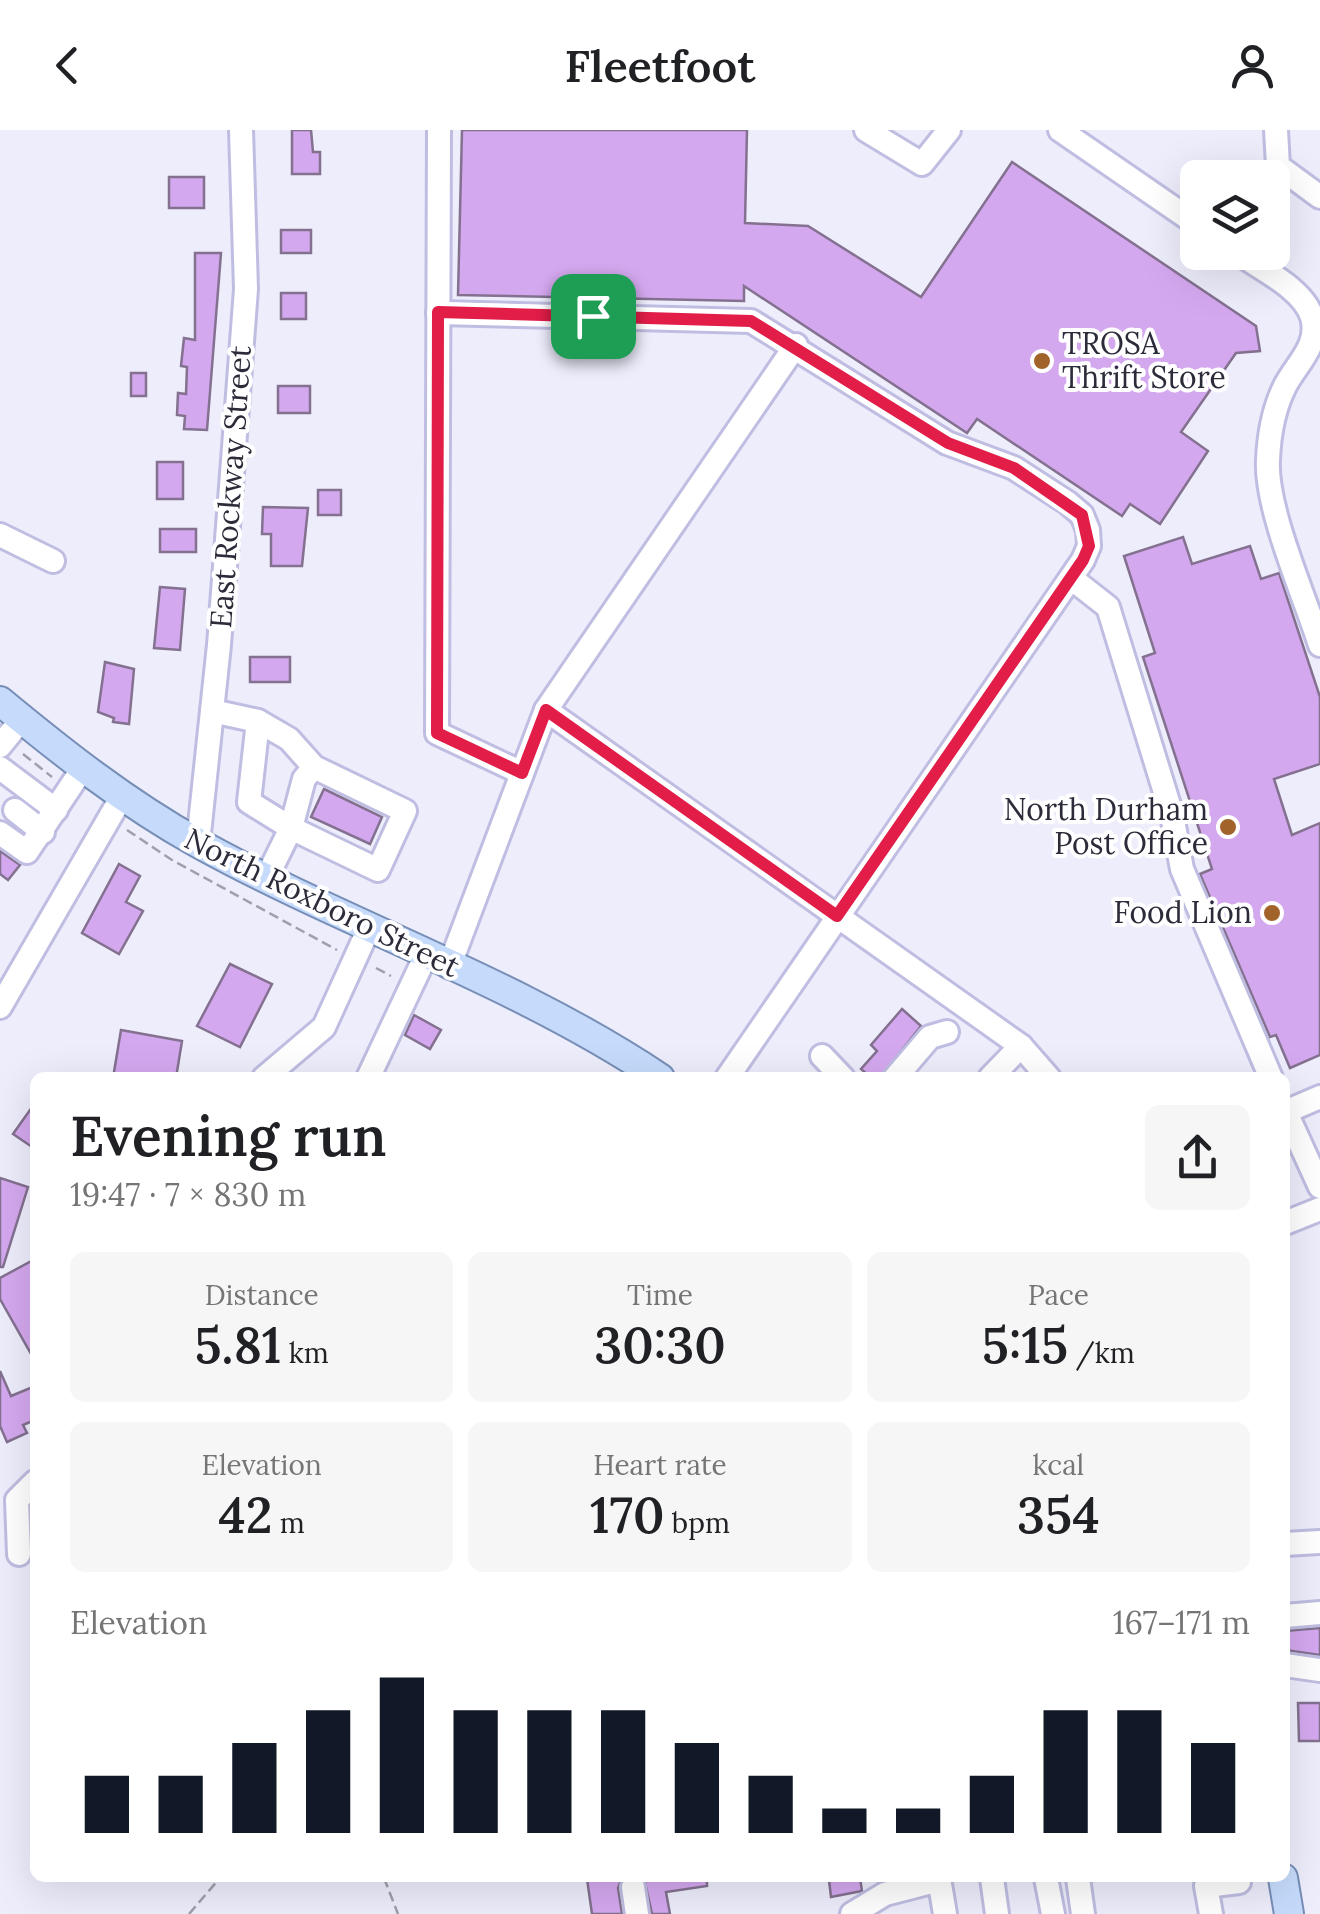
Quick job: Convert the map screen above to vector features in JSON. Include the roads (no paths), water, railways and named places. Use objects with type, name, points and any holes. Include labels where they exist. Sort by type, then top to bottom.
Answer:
[{"type":"main road","name":"North Roxboro Street","points":[[7,727],[69,789],[121,798],[266,879],[438,961],[649,1072]]},
{"type":"main road","points":[[1284,1882],[1289,1914]]},
{"type":"street","name":"East Rockway Street","points":[[198,843],[246,289],[241,130]]},
{"type":"street","points":[[439,130],[437,733],[522,773]]},
{"type":"street","points":[[866,130],[922,164],[949,130]]},
{"type":"street","points":[[1060,130],[1180,213]]},
{"type":"street","points":[[1276,130],[1278,166],[1320,196]]},
{"type":"street","points":[[1263,270],[1300,296],[1313,320],[1310,348],[1284,387],[1272,422],[1267,464],[1274,503],[1320,646]]},
{"type":"street","points":[[438,312],[751,321],[796,345],[948,443],[1014,468],[1082,515],[1089,546],[1070,578],[731,1072]]},
{"type":"street","points":[[371,1072],[411,985],[438,961],[546,710],[796,345]]},
{"type":"street","points":[[0,535],[54,561]]},
{"type":"street","points":[[1070,578],[1108,607],[1172,814],[1182,869],[1268,1072]]},
{"type":"street","points":[[546,710],[1021,1046],[1044,1072]]},
{"type":"street","points":[[212,712],[258,721],[289,739],[314,768],[405,811],[378,870],[290,828],[249,802],[258,721]]},
{"type":"street","points":[[0,768],[69,789],[27,852],[0,833]]},
{"type":"street","points":[[266,879],[290,828],[304,779],[314,768]]},
{"type":"street","points":[[0,1008],[121,798]]},
{"type":"street","points":[[15,810],[42,832]]},
{"type":"street","points":[[271,1072],[324,1027],[369,928]]},
{"type":"street","points":[[900,1072],[930,1036],[946,1032]]},
{"type":"street","points":[[999,1072],[1021,1046]]},
{"type":"street","points":[[822,1056],[837,1072]]},
{"type":"street","points":[[1290,1109],[1320,1097]]},
{"type":"street","points":[[1290,1122],[1320,1187]]},
{"type":"street","points":[[1290,1221],[1320,1208]]},
{"type":"street","points":[[19,1554],[17,1500],[30,1487]]},
{"type":"street","points":[[1290,1544],[1320,1542]]},
{"type":"street","points":[[1290,1616],[1320,1613]]},
{"type":"street","points":[[1290,1666],[1320,1670]]},
{"type":"street","points":[[852,1914],[885,1894],[928,1882]]},
{"type":"street","points":[[940,1882],[945,1914]]},
{"type":"street","points":[[993,1882],[997,1914]]},
{"type":"street","points":[[1047,1882],[1054,1914]]},
{"type":"street","points":[[1079,1882],[1084,1914]]},
{"type":"street","points":[[1211,1914],[1206,1886],[1239,1882]]},
{"type":"street","points":[[632,1887],[637,1914]]},
{"type":"place","name":"TROSA Thrift Store","points":[[1042,361]]},
{"type":"place","name":"North Durham Post Office","points":[[1228,827]]},
{"type":"place","name":"Food Lion","points":[[1272,913]]}]
